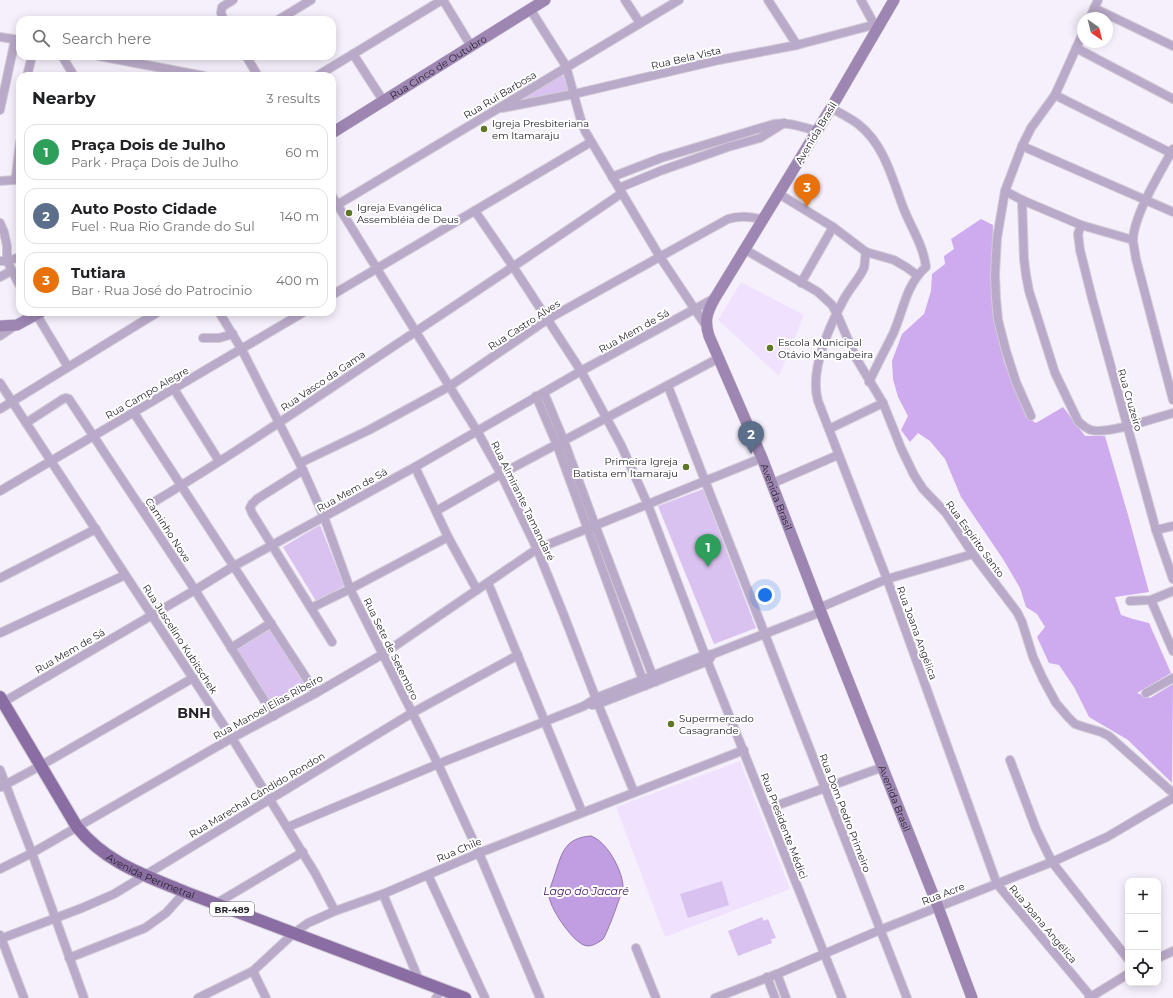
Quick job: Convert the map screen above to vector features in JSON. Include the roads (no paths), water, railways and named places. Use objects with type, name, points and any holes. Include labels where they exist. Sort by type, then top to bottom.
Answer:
[{"type":"main road","name":"Avenida Perimetral","points":[[1,701],[78,827],[88,840],[103,853],[117,862],[186,892],[419,980],[439,994],[465,998]]},
{"type":"street","points":[[222,16],[222,7],[233,0]]},
{"type":"street","points":[[285,16],[311,0]]},
{"type":"street","points":[[324,72],[443,0],[471,46]]},
{"type":"street","name":"Rua Cinco de Outubro","points":[[336,131],[545,0]]},
{"type":"street","points":[[625,0],[640,23]]},
{"type":"street","name":"Rua Rui Barbosa","points":[[336,205],[566,66],[679,0]]},
{"type":"street","points":[[768,0],[797,44]]},
{"type":"street","points":[[861,0],[877,24]]},
{"type":"street","name":"Avenida Brasil","points":[[894,0],[877,24],[831,108],[715,298],[707,316],[706,326],[718,358],[762,458],[820,610],[938,907],[972,998]]},
{"type":"street","points":[[1096,4],[1173,46]]},
{"type":"street","points":[[530,9],[566,66],[580,118],[591,142],[660,257],[706,326]]},
{"type":"street","name":"Rua Bela Vista","points":[[495,109],[574,94],[719,60],[797,44],[877,24]]},
{"type":"street","points":[[0,37],[16,40]]},
{"type":"street","points":[[0,110],[3,85],[16,43]]},
{"type":"street","points":[[1031,416],[1016,382],[998,320],[995,274],[997,238],[1005,191],[1022,146],[1031,128],[1055,95],[1076,48],[1173,99]]},
{"type":"street","points":[[353,54],[384,102]]},
{"type":"street","points":[[28,72],[31,60]]},
{"type":"street","points":[[64,60],[72,72]]},
{"type":"street","points":[[120,60],[183,72]]},
{"type":"street","points":[[248,60],[256,72]]},
{"type":"street","points":[[1055,95],[1172,152],[1146,200],[1133,240],[1136,259],[1173,400]]},
{"type":"street","points":[[831,108],[858,124],[883,156],[891,170],[904,208],[916,233],[926,267],[917,275],[893,333],[882,352],[869,382]]},
{"type":"street","points":[[612,177],[661,158],[774,124],[785,123],[817,131]]},
{"type":"street","name":"Rua Vasco da Gama","points":[[142,509],[181,486],[280,422],[514,268],[620,190],[665,169],[728,147],[760,138],[785,123]]},
{"type":"street","points":[[336,293],[591,142]]},
{"type":"street","points":[[1022,146],[1173,212]]},
{"type":"street","points":[[0,180],[15,180],[16,176]]},
{"type":"street","points":[[1005,191],[1022,200],[1081,225],[1133,240]]},
{"type":"street","points":[[779,194],[833,227],[866,252],[894,260],[917,275]]},
{"type":"street","points":[[1022,200],[1024,258],[1029,291],[1055,373],[1078,421],[1083,426],[1091,430],[1100,431],[1127,426],[1173,413]]},
{"type":"street","name":"Rua Almirante Tamandaré","points":[[336,209],[450,386],[501,474],[537,549],[634,792]]},
{"type":"street","name":"Rua Presidente Médici","points":[[475,211],[548,319],[581,371],[607,418],[648,505],[709,657],[823,954],[842,998]]},
{"type":"street","name":"Rua Castro Alves","points":[[273,544],[250,508],[258,499],[302,466],[450,386],[548,319],[728,219],[738,216],[748,216],[762,219]]},
{"type":"street","points":[[0,223],[4,232],[7,246],[4,261],[16,279]]},
{"type":"street","name":"Rua Cruzeiro","points":[[1081,225],[1078,234],[1080,250],[1156,530],[1173,579]]},
{"type":"street","points":[[801,283],[833,227]]},
{"type":"street","name":"Rua Espírito Santo","points":[[744,249],[818,292],[826,299],[837,314],[848,342],[869,382],[883,403],[914,476],[923,489],[946,513],[973,554],[1017,612],[1022,622],[1033,656],[1056,703],[1075,724],[1109,736],[1173,793]]},
{"type":"street","name":"Rua Joana Angélica","points":[[866,252],[864,267],[844,299],[823,346],[815,377],[815,391],[838,455],[887,579],[997,884],[1091,998]]},
{"type":"street","points":[[4,261],[16,258]]},
{"type":"street","points":[[0,277],[11,271]]},
{"type":"street","name":"Rua Mem de Sá","points":[[1,701],[152,615],[234,566],[415,467],[540,394],[715,298]]},
{"type":"street","points":[[0,336],[32,316]]},
{"type":"street","points":[[39,316],[68,367]]},
{"type":"street","points":[[0,409],[151,316]]},
{"type":"street","name":"Rua Sete de Setembro","points":[[222,316],[242,350],[302,466],[324,517],[350,589],[438,764],[479,853],[540,998]]},
{"type":"street","name":"Rua Campo Alegre","points":[[0,491],[297,316]]},
{"type":"street","points":[[0,326],[17,325]]},
{"type":"street","points":[[203,338],[218,338],[233,334]]},
{"type":"street","points":[[436,511],[501,474],[718,358]]},
{"type":"street","name":"Rua Juscelino Kubitschek","points":[[0,383],[232,738],[303,852],[335,911]]},
{"type":"street","name":"Rua Dom Pedro Primeiro","points":[[668,386],[704,482],[826,788],[907,998]]},
{"type":"street","points":[[174,389],[219,461]]},
{"type":"street","points":[[540,394],[591,527],[644,683]]},
{"type":"street","name":"Caminho Nove","points":[[26,422],[66,398],[70,399],[195,590],[274,716]]},
{"type":"street","points":[[829,429],[883,403]]},
{"type":"street","points":[[134,413],[316,693]]},
{"type":"street","points":[[772,484],[838,455]]},
{"type":"street","name":"Rua Manoel Elias Ribeiro","points":[[0,869],[32,853],[232,738],[316,693],[383,654],[537,549],[762,458]]},
{"type":"street","points":[[415,467],[448,536],[477,590]]},
{"type":"street","points":[[1156,530],[1173,526]]},
{"type":"street","points":[[591,527],[654,679]]},
{"type":"street","points":[[0,578],[96,529]]},
{"type":"street","points":[[311,608],[350,589],[448,536]]},
{"type":"street","points":[[273,544],[332,642]]},
{"type":"street","points":[[288,827],[438,764],[764,635],[887,579],[973,554]]},
{"type":"street","points":[[0,633],[125,575]]},
{"type":"street","points":[[488,583],[582,812]]},
{"type":"street","points":[[1130,601],[1150,600],[1173,591]]},
{"type":"street","points":[[1150,600],[1173,651]]},
{"type":"street","points":[[231,648],[271,623]]},
{"type":"street","name":"Rua Marechal Cândido Rondon","points":[[0,938],[56,919],[114,894],[412,713],[518,655]]},
{"type":"street","points":[[2,786],[40,766],[193,678]]},
{"type":"street","points":[[1146,693],[1173,678]]},
{"type":"street","name":"Rua Chile","points":[[198,998],[209,996],[253,971],[294,933],[308,923],[335,911],[383,894],[479,853],[582,812],[744,750]]},
{"type":"street","points":[[1010,760],[1036,829],[1052,862],[1125,955]]},
{"type":"street","points":[[767,809],[883,767]]},
{"type":"street","points":[[0,770],[2,786],[32,853],[84,998]]},
{"type":"street","name":"Rua Acre","points":[[715,998],[724,996],[880,930],[1052,862],[1106,837],[1173,798]]},
{"type":"street","points":[[217,903],[303,852]]},
{"type":"street","points":[[428,875],[485,998]]},
{"type":"street","points":[[70,958],[145,928],[166,913],[186,892]]},
{"type":"street","points":[[383,894],[419,980]]},
{"type":"street","points":[[0,938],[24,998]]},
{"type":"street","points":[[636,948],[656,998]]},
{"type":"street","points":[[1161,957],[1173,951]]},
{"type":"street","points":[[253,971],[266,998]]},
{"type":"street","points":[[777,974],[786,998]]},
{"type":"street","points":[[1091,998],[1125,976]]},
{"type":"street","points":[[767,977],[775,998]]},
{"type":"water","name":"Lago do Jacaré","points":[[591,836],[597,839],[612,856],[622,878],[623,885],[618,903],[603,939],[594,945],[586,946],[573,937],[567,930],[552,906],[549,894],[560,859],[566,848],[575,840],[582,837]]},
{"type":"place","name":"Igreja Presbiteriana em Itamaraju","points":[[484,129]]},
{"type":"place","name":"Tutiara","points":[[807,207]]},
{"type":"place","name":"Igreja Evangélica Assembléia de Deus","points":[[349,213]]},
{"type":"place","name":"Escola Municipal Otávio Mangabeira","points":[[770,348]]},
{"type":"place","name":"Auto Posto Cidade","points":[[751,454]]},
{"type":"place","name":"Primeira Igreja Batista em Itamaraju","points":[[686,467]]},
{"type":"place","name":"Praça Dois de Julho","points":[[708,567]]},
{"type":"place","name":"Supermercado Casagrande","points":[[671,724]]},
{"type":"district","name":"BNH","points":[[194,713]]}]
